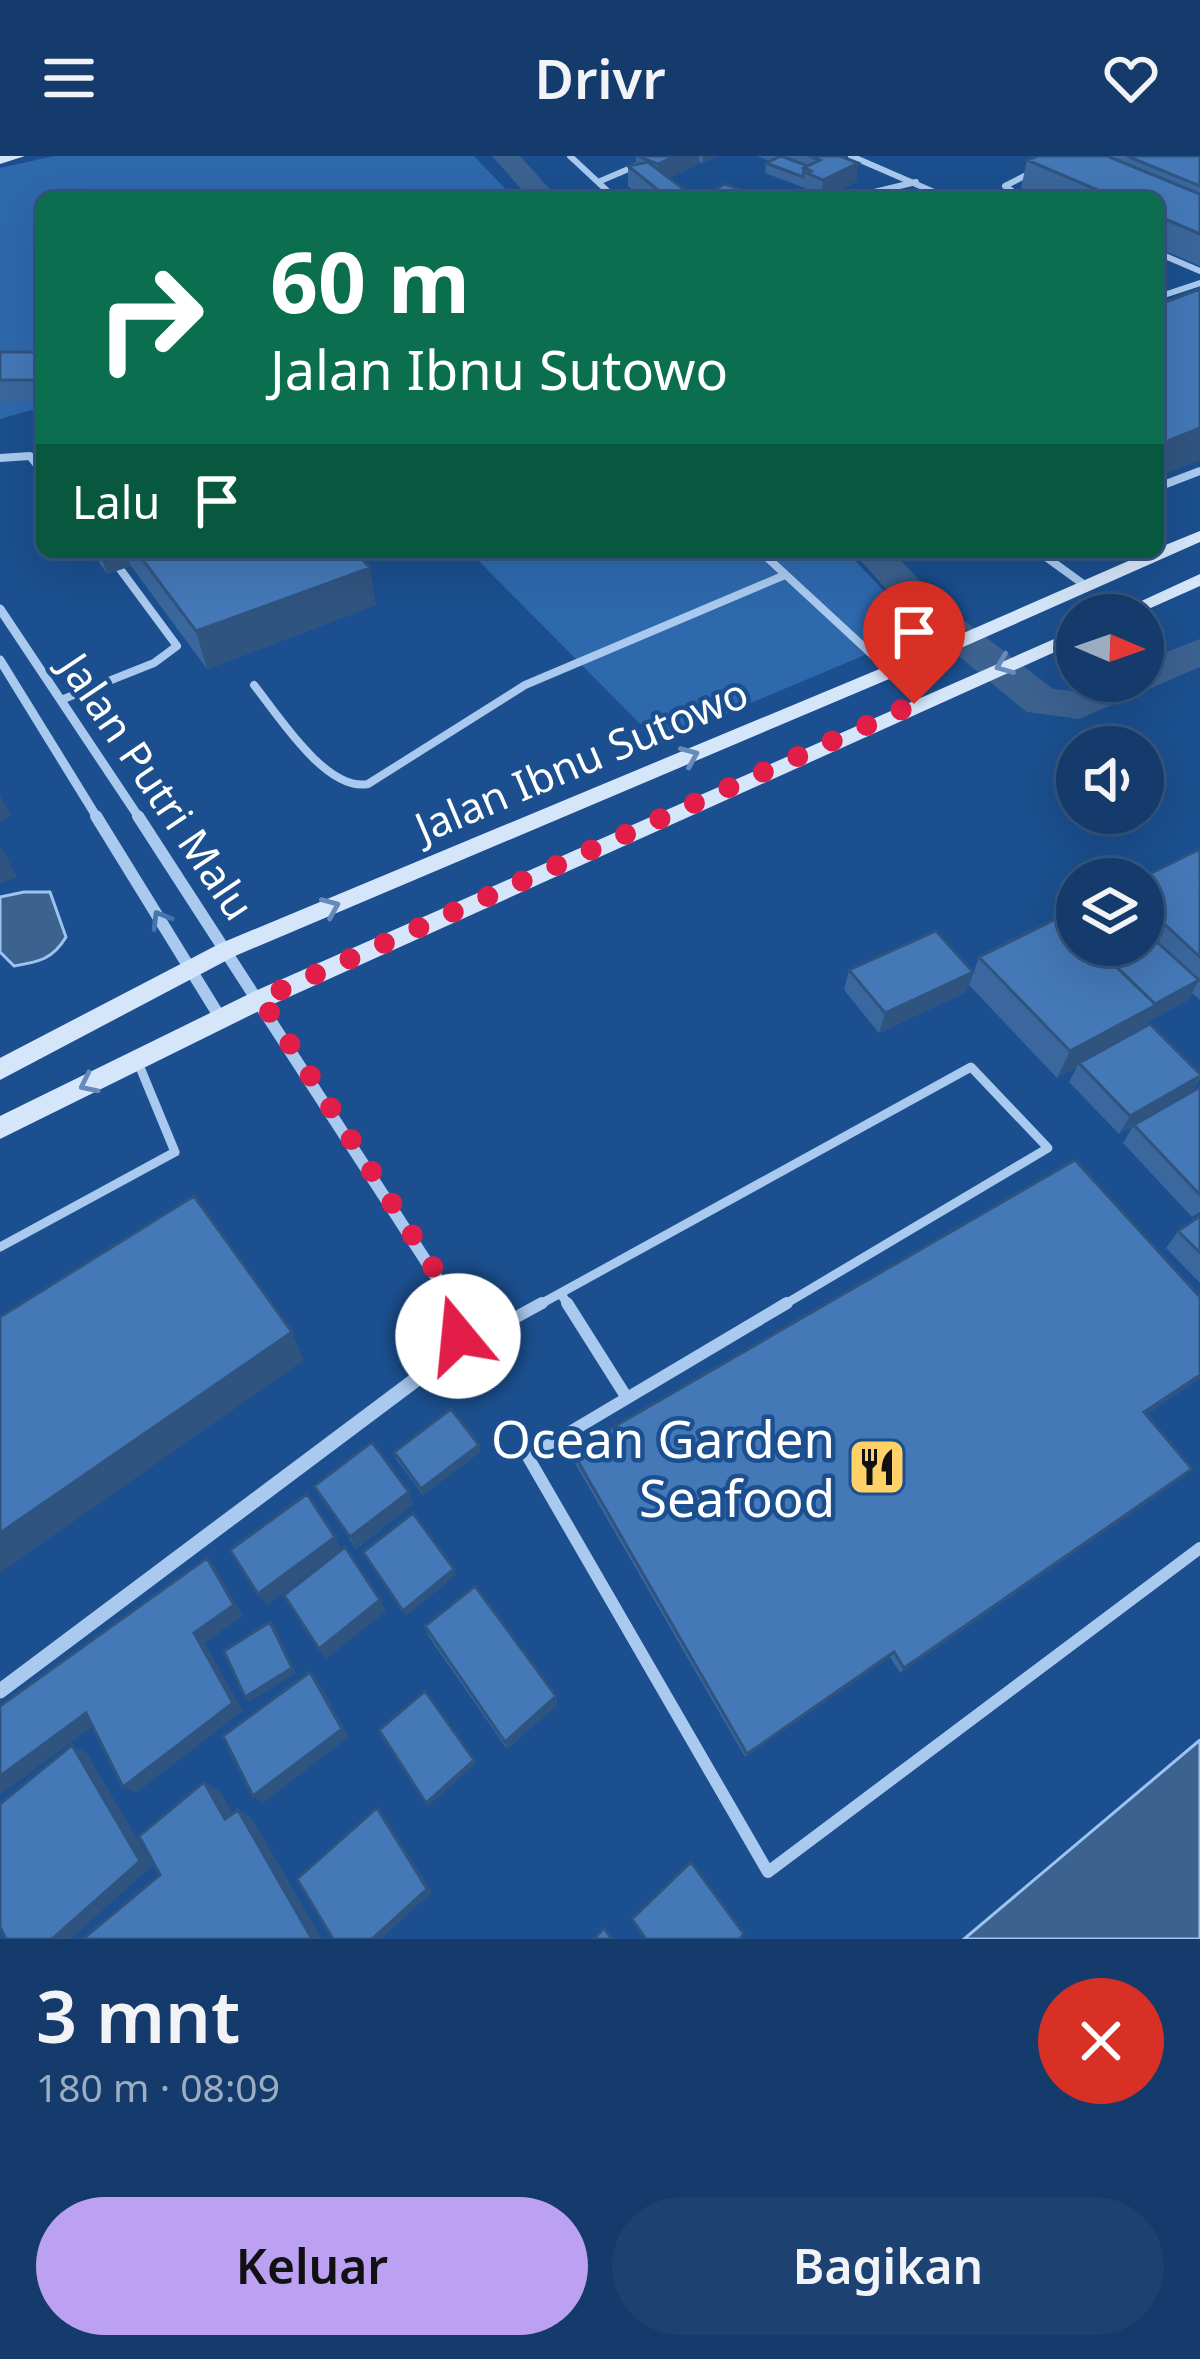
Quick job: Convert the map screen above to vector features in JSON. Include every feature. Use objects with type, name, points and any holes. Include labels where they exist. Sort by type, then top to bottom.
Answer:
[{"type":"main road","points":[[0,160],[20,156]]},
{"type":"main road","name":"Jalan Ibnu Sutowo","points":[[1164,552],[1200,536]]},
{"type":"main road","name":"Jalan Ibnu Sutowo","points":[[0,1070],[227,950],[1150,558]]},
{"type":"main road","points":[[1164,595],[1200,579]]},
{"type":"main road","name":"Jalan Ibnu Sutowo","points":[[0,1128],[261,999],[1056,644]]},
{"type":"street","name":"Jalan Putri Malu","points":[[0,609],[261,999],[454,1300],[458,1336]]},
{"type":"street","name":"Jalan Putri Malu","points":[[0,660],[220,1019]]},
{"type":"street","points":[[0,1691],[438,1363],[458,1336]]},
{"type":"lane","points":[[570,156],[609,192]]},
{"type":"lane","points":[[598,182],[659,156]]},
{"type":"lane","points":[[851,156],[936,192]]},
{"type":"lane","points":[[1014,192],[1005,186],[1052,164]]},
{"type":"lane","points":[[874,192],[916,182]]},
{"type":"lane","points":[[1164,256],[1200,271]]},
{"type":"lane","points":[[1164,295],[1200,284]]},
{"type":"lane","points":[[0,458],[30,456],[36,464]]},
{"type":"lane","points":[[1164,485],[1200,471]]},
{"type":"lane","points":[[767,558],[891,671]]},
{"type":"lane","points":[[1047,558],[1086,586]]},
{"type":"lane","points":[[61,700],[154,663],[177,646],[120,569]]},
{"type":"lane","points":[[254,685],[338,782],[361,788],[384,779],[491,704],[623,636],[785,575]]},
{"type":"lane","points":[[0,1247],[175,1152],[137,1060]]},
{"type":"lane","points":[[458,1336],[478,1338],[971,1066],[1048,1148],[528,1457],[768,1872],[1200,1548]]},
{"type":"lane","points":[[561,1294],[627,1398]]},
{"type":"shaded area","points":[[54,156],[474,156],[508,192],[36,192],[36,409],[0,419],[0,168]]},
{"type":"shaded area","points":[[476,558],[853,558],[922,631],[658,742]]},
{"type":"shaded area","points":[[50,892],[66,937],[44,958],[14,966],[0,952],[0,897]]},
{"type":"shaded area","points":[[1200,1740],[1200,1939],[964,1939]]},
{"type":"building","points":[[637,156],[676,156],[658,164]]},
{"type":"building","points":[[781,156],[808,166],[803,177],[766,163]]},
{"type":"building","points":[[809,156],[840,156],[858,163],[823,180],[804,168],[820,160]]},
{"type":"building","points":[[1107,156],[1200,194],[1200,234],[1164,219],[1164,192],[1102,192],[1027,160]]},
{"type":"building","points":[[1127,156],[1200,156],[1200,186]]},
{"type":"building","points":[[648,162],[688,192],[660,192],[628,166]]},
{"type":"building","points":[[725,184],[748,192],[710,192]]},
{"type":"building","points":[[1200,289],[1200,428],[1164,443],[1164,303]]},
{"type":"building","points":[[0,352],[36,352],[36,380],[0,380]]},
{"type":"building","points":[[141,558],[361,558],[370,568],[196,631]]},
{"type":"building","points":[[1200,849],[1200,957],[1164,924],[1164,867]]},
{"type":"building","points":[[1056,919],[1056,966],[1116,966],[1156,1005],[1070,1051],[979,957]]},
{"type":"building","points":[[936,931],[973,972],[885,1013],[849,970]]},
{"type":"building","points":[[1164,948],[1199,980],[1155,1004],[1115,966],[1164,966]]},
{"type":"building","points":[[1150,1024],[1200,1076],[1130,1116],[1079,1063]]},
{"type":"building","points":[[1200,1087],[1200,1195],[1134,1125]]},
{"type":"building","name":"Ocean Garden Seafood","points":[[1075,1160],[1200,1297],[1200,1375],[1144,1412],[1192,1469],[904,1668],[894,1652],[747,1754],[572,1451]]},
{"type":"building","points":[[194,1196],[292,1332],[0,1533],[0,1317]]},
{"type":"building","points":[[1200,1216],[1200,1253],[1178,1231]]},
{"type":"building","points":[[451,1409],[479,1445],[421,1489],[394,1452]]},
{"type":"building","points":[[372,1442],[409,1492],[350,1537],[314,1486]]},
{"type":"building","points":[[307,1494],[335,1537],[258,1594],[230,1550]]},
{"type":"building","points":[[413,1513],[454,1569],[403,1611],[363,1552]]},
{"type":"building","points":[[345,1547],[380,1600],[319,1649],[284,1595]]},
{"type":"building","points":[[207,1558],[234,1605],[194,1633],[233,1703],[123,1787],[86,1713],[0,1776],[0,1706]]},
{"type":"building","points":[[475,1586],[556,1696],[505,1742],[425,1626]]},
{"type":"building","points":[[270,1622],[292,1668],[245,1697],[224,1651]]},
{"type":"building","points":[[310,1672],[342,1729],[253,1796],[223,1736]]},
{"type":"building","points":[[425,1691],[474,1760],[426,1803],[379,1730]]},
{"type":"building","points":[[72,1745],[140,1861],[52,1939],[6,1939],[0,1927],[0,1804]]},
{"type":"building","points":[[204,1782],[225,1819],[238,1810],[312,1939],[83,1939],[160,1875],[139,1836]]},
{"type":"building","points":[[377,1808],[427,1889],[372,1939],[333,1939],[297,1879]]},
{"type":"building","points":[[691,1862],[744,1934],[739,1939],[646,1939],[632,1919]]},
{"type":"building","points":[[604,1928],[612,1939],[594,1939]]},
{"type":"waterway","points":[[505,156],[538,192]]},
{"type":"waterway","points":[[878,558],[925,609],[1042,702],[1086,702]]},
{"type":"waterway","points":[[1164,668],[1200,652]]},
{"type":"place","name":"Ocean Garden Seafood","points":[[877,1467]]},
{"type":"route","points":[[458,1336],[454,1300],[261,999],[914,704]]}]
